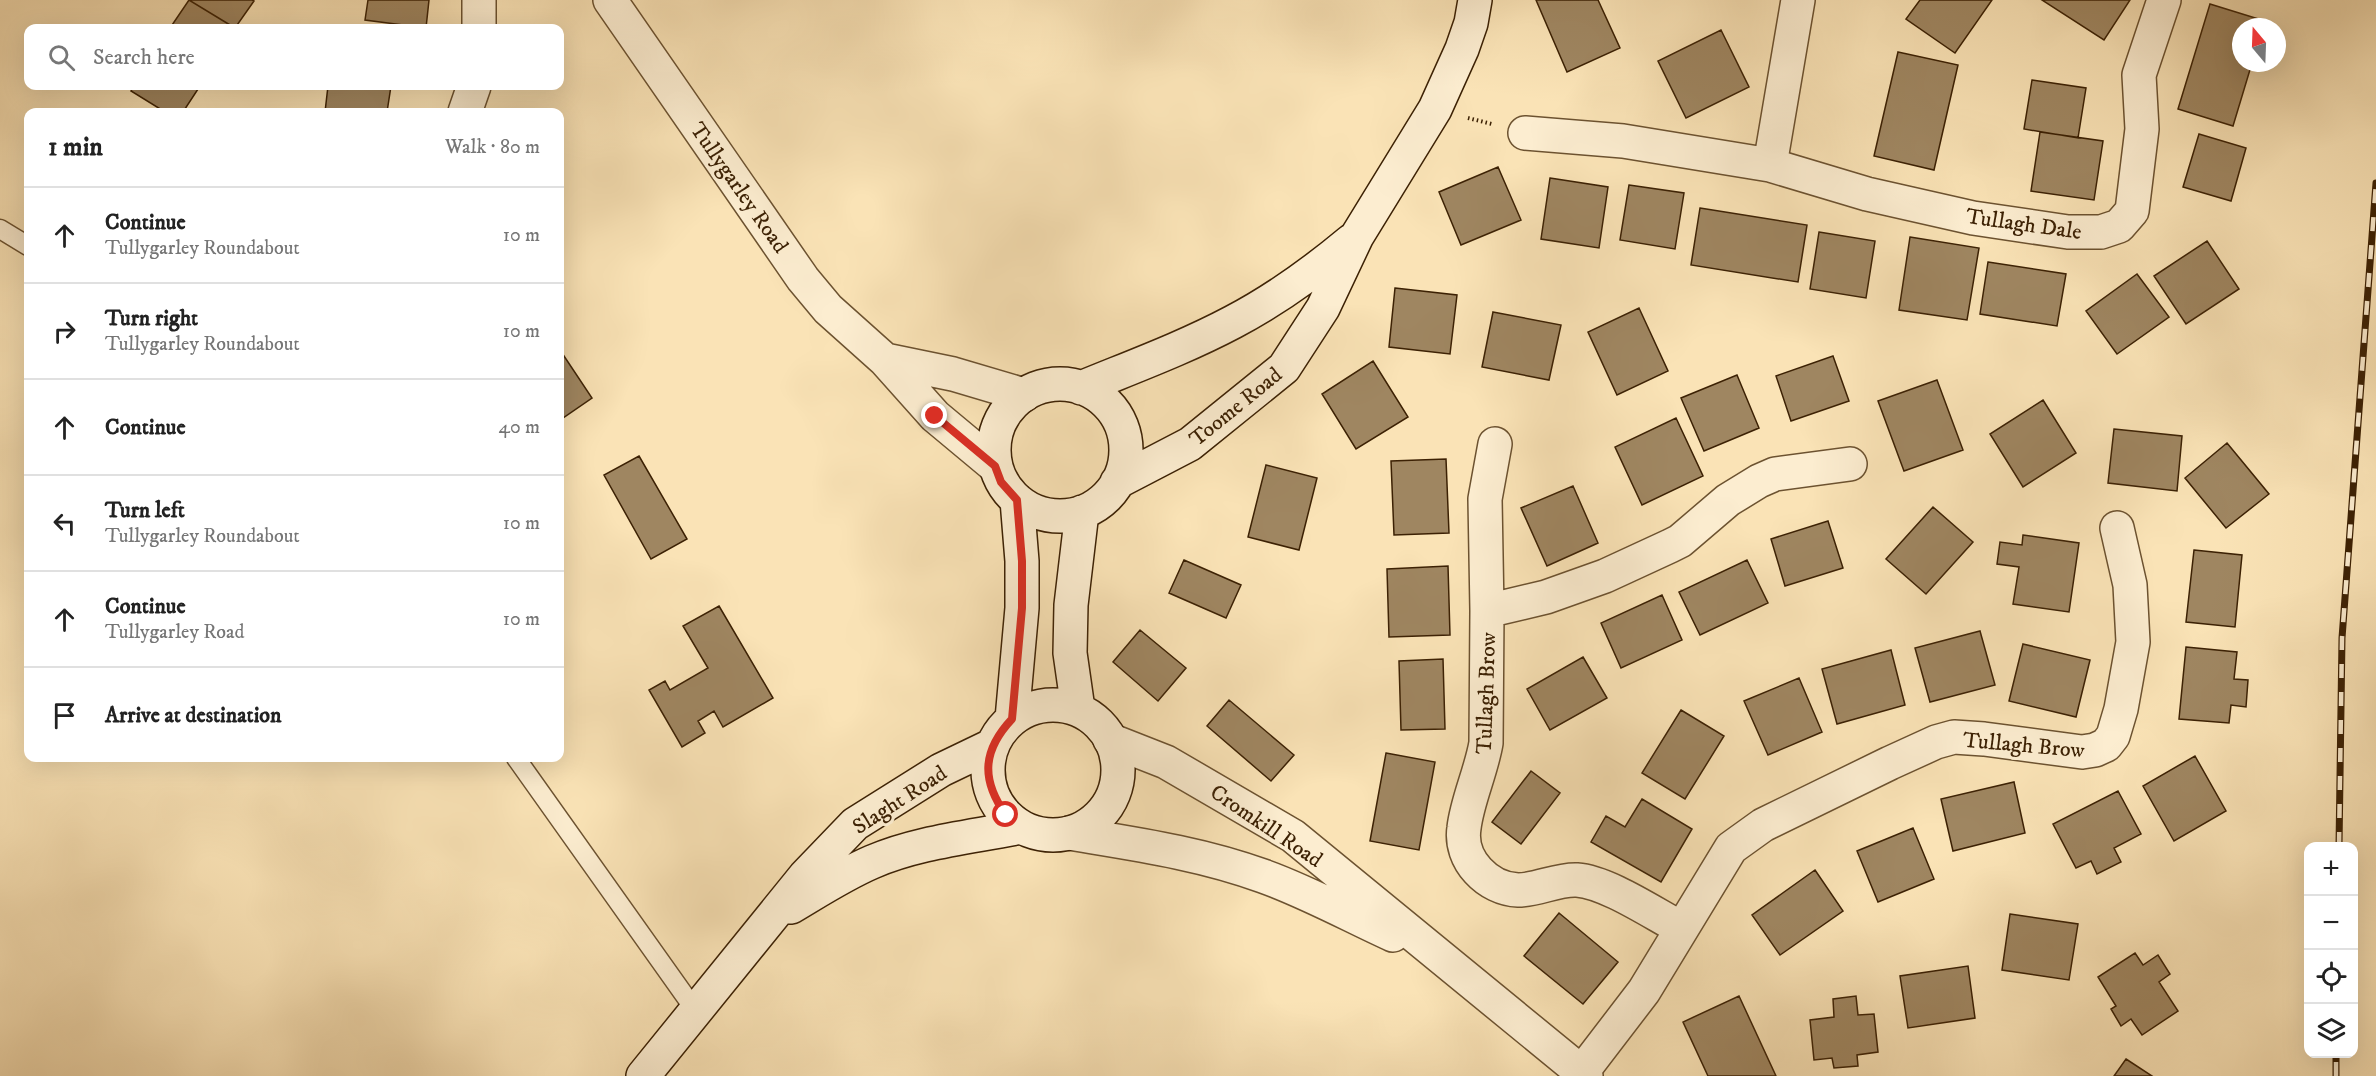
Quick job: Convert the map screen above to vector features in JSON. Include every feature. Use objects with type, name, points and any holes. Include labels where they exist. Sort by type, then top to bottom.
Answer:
[{"type":"street","points":[[479,0],[479,24]]},
{"type":"street","name":"Tullygarley Road","points":[[610,0],[803,279],[828,309],[885,360],[935,416],[995,466]]},
{"type":"street","name":"Toome Road","points":[[1117,482],[1190,444],[1284,368],[1323,308],[1357,236],[1435,109],[1465,40],[1475,0]]},
{"type":"street","points":[[1770,165],[1798,0]]},
{"type":"street","name":"Tullagh Dale","points":[[1525,133],[1623,141],[1770,165],[1867,194],[1973,218],[2084,233],[2111,230],[2126,220],[2132,211],[2142,129],[2138,86],[2140,67],[2164,0]]},
{"type":"street","points":[[466,108],[473,90]]},
{"type":"street","name":"Toome Road","points":[[1081,388],[1234,322],[1328,261],[1357,236]]},
{"type":"street","name":"Tullygarley Road","points":[[885,360],[953,374],[1024,395]]},
{"type":"street","points":[[1064,384],[1081,388],[1105,402],[1122,426],[1126,455],[1123,469],[1107,496],[1093,507],[1082,512],[1059,516],[1042,514],[1017,500],[1001,482],[995,466],[993,448],[996,431],[1004,415],[1015,401],[1024,395],[1046,386],[1064,384]]},
{"type":"street","name":"Tullagh Brow","points":[[1495,444],[1485,499],[1488,611],[1486,743],[1483,762],[1463,829],[1464,842],[1480,874],[1491,883],[1520,890],[1568,880],[1590,882],[1610,890],[1681,928]]},
{"type":"street","name":"Tullagh Brow","points":[[1488,611],[1546,597],[1605,576],[1670,546],[1680,541],[1714,511],[1743,490],[1775,474],[1850,464]]},
{"type":"street","points":[[1012,719],[1022,608],[1022,561],[1017,500]]},
{"type":"street","points":[[1078,710],[1070,653],[1071,614],[1082,512]]},
{"type":"street","name":"Tullagh Brow","points":[[1584,1074],[1644,991],[1731,848],[1763,825],[1841,785],[1936,742],[1954,737],[2082,752],[2106,745],[2117,725],[2133,642],[2130,585],[2117,528]]},
{"type":"street","points":[[1064,706],[1078,710],[1094,720],[1107,733],[1115,750],[1118,769],[1109,803],[1099,816],[1070,833],[1053,835],[1036,833],[1021,827],[1006,815],[995,800],[989,782],[988,763],[1000,731],[1012,719],[1036,707],[1064,706]]},
{"type":"street","name":"Cromkill Road","points":[[1110,740],[1166,762],[1293,836],[1584,1074]]},
{"type":"street","name":"Slaght Road","points":[[643,1076],[804,876],[855,824],[941,770],[993,745]]},
{"type":"street","name":"Slaght Road","points":[[769,920],[844,875],[874,861],[937,843],[1021,827]]},
{"type":"street","name":"Cromkill Road","points":[[1070,833],[1206,858],[1263,876],[1320,899],[1438,955]]},
{"type":"lane","points":[[0,229],[24,244]]},
{"type":"lane","points":[[519,762],[695,1010]]},
{"type":"path","points":[[1435,109],[1525,133]]},
{"type":"building","points":[[189,0],[254,1],[238,24],[228,24]]},
{"type":"building","points":[[189,0],[228,24],[173,24]]},
{"type":"building","points":[[368,0],[429,0],[426,24],[396,24],[365,20]]},
{"type":"building","points":[[1536,0],[1598,0],[1620,48],[1567,72]]},
{"type":"building","points":[[1920,0],[1992,0],[1955,53],[1906,19]]},
{"type":"building","points":[[2042,0],[2130,0],[2104,40]]},
{"type":"building","points":[[2210,4],[2255,18],[2232,18],[2232,72],[2249,72],[2233,126],[2178,109]]},
{"type":"building","points":[[1721,30],[1749,87],[1686,118],[1658,61]]},
{"type":"building","points":[[1898,52],[1958,65],[1934,170],[1874,156]]},
{"type":"building","points":[[2032,80],[2086,88],[2078,138],[2024,129]]},
{"type":"building","points":[[197,90],[186,108],[159,108],[131,91]]},
{"type":"building","points":[[328,90],[390,90],[388,108],[325,108]]},
{"type":"building","points":[[2040,132],[2103,141],[2094,200],[2031,191]]},
{"type":"building","points":[[2199,134],[2246,148],[2231,201],[2183,187]]},
{"type":"building","points":[[1498,167],[1521,220],[1461,245],[1439,192]]},
{"type":"building","points":[[1550,178],[1608,187],[1599,248],[1541,239]]},
{"type":"building","points":[[1629,185],[1684,193],[1675,249],[1620,240]]},
{"type":"building","points":[[1700,208],[1807,225],[1798,282],[1691,265]]},
{"type":"building","points":[[1819,232],[1875,241],[1866,298],[1810,289]]},
{"type":"building","points":[[1910,237],[1979,248],[1967,320],[1899,310]]},
{"type":"building","points":[[2207,241],[2239,289],[2186,324],[2154,276]]},
{"type":"building","points":[[1988,262],[2066,274],[2057,326],[1980,314]]},
{"type":"building","points":[[2137,274],[2169,317],[2117,354],[2086,311]]},
{"type":"building","points":[[1395,288],[1457,295],[1450,354],[1389,347]]},
{"type":"building","points":[[1639,308],[1668,371],[1617,395],[1588,332]]},
{"type":"building","points":[[1493,312],[1561,325],[1549,380],[1482,367]]},
{"type":"building","points":[[564,356],[592,398],[564,417]]},
{"type":"building","points":[[1833,356],[1849,401],[1791,421],[1776,376]]},
{"type":"building","points":[[1373,361],[1408,417],[1356,449],[1322,394]]},
{"type":"building","points":[[1737,375],[1759,428],[1704,451],[1681,398]]},
{"type":"building","points":[[1937,380],[1963,450],[1904,471],[1878,401]]},
{"type":"building","points":[[2043,400],[2076,453],[2023,487],[1990,434]]},
{"type":"building","points":[[1676,418],[1703,476],[1642,505],[1615,447]]},
{"type":"building","points":[[2114,429],[2182,436],[2177,491],[2108,483]]},
{"type":"building","points":[[2227,443],[2269,494],[2226,528],[2185,478]]},
{"type":"building","points":[[639,456],[687,539],[651,559],[604,475]]},
{"type":"building","points":[[1446,459],[1449,533],[1394,535],[1391,461]]},
{"type":"building","points":[[1266,465],[1317,478],[1299,550],[1248,537]]},
{"type":"building","points":[[1573,486],[1598,543],[1547,566],[1521,508]]},
{"type":"building","points":[[1933,507],[1973,542],[1926,594],[1886,559]]},
{"type":"building","points":[[1828,521],[1843,568],[1785,586],[1771,539]]},
{"type":"building","points":[[2023,535],[2079,543],[2069,612],[2013,604],[2019,567],[1997,564],[2000,542],[2022,545]]},
{"type":"building","points":[[2194,550],[2242,555],[2235,627],[2186,622]]},
{"type":"building","points":[[1184,560],[1241,585],[1226,618],[1169,593]]},
{"type":"building","points":[[1747,560],[1768,603],[1700,635],[1679,592]]},
{"type":"building","points":[[1448,566],[1450,635],[1389,637],[1387,569]]},
{"type":"building","points":[[1662,595],[1682,640],[1621,668],[1601,623]]},
{"type":"building","points":[[719,606],[773,698],[723,727],[714,711],[698,721],[705,733],[682,747],[649,690],[665,681],[670,690],[708,668],[683,626]]},
{"type":"building","points":[[1140,630],[1186,668],[1158,701],[1113,662]]},
{"type":"building","points":[[1980,631],[1995,685],[1930,702],[1915,648]]},
{"type":"building","points":[[2023,644],[2090,660],[2076,717],[2009,701]]},
{"type":"building","points":[[2186,647],[2237,652],[2234,679],[2248,680],[2246,707],[2231,705],[2229,723],[2179,719]]},
{"type":"building","points":[[1891,650],[1905,705],[1837,724],[1822,669]]},
{"type":"building","points":[[1583,657],[1607,698],[1550,730],[1527,689]]},
{"type":"building","points":[[1443,659],[1445,729],[1401,730],[1399,661]]},
{"type":"building","points":[[1799,678],[1822,732],[1768,755],[1744,701]]},
{"type":"building","points":[[1229,700],[1294,755],[1271,781],[1207,726]]},
{"type":"building","points":[[1681,710],[1724,736],[1685,799],[1642,773]]},
{"type":"building","points":[[1386,753],[1435,762],[1419,850],[1370,841]]},
{"type":"building","points":[[2195,756],[2226,811],[2174,841],[2143,786]]},
{"type":"building","points":[[1531,771],[1560,793],[1521,844],[1492,822]]},
{"type":"building","points":[[2014,782],[2025,833],[1953,851],[1941,799]]},
{"type":"building","points":[[2118,791],[2141,834],[2114,848],[2121,862],[2097,874],[2091,861],[2076,868],[2053,824]]},
{"type":"building","points":[[1642,799],[1692,829],[1661,882],[1591,842],[1606,816],[1625,827]]},
{"type":"building","points":[[1913,828],[1934,879],[1878,902],[1857,851]]},
{"type":"building","points":[[1815,870],[1843,911],[1780,955],[1752,915]]},
{"type":"building","points":[[1559,913],[1618,962],[1583,1004],[1524,956]]},
{"type":"building","points":[[2010,914],[2078,924],[2069,980],[2002,970]]},
{"type":"building","points":[[2135,953],[2143,965],[2158,955],[2170,974],[2159,982],[2178,1011],[2142,1035],[2131,1019],[2121,1026],[2111,1009],[2116,1006],[2098,977]]},
{"type":"building","points":[[1968,966],[1975,1018],[1908,1028],[1900,976]]},
{"type":"building","points":[[1739,996],[1776,1076],[1708,1076],[1683,1022]]},
{"type":"building","points":[[1856,996],[1858,1015],[1874,1014],[1878,1052],[1857,1055],[1858,1066],[1834,1068],[1832,1058],[1814,1060],[1810,1020],[1834,1017],[1833,999]]},
{"type":"building","points":[[2126,1059],[2152,1076],[2114,1076]]},
{"type":"railway","points":[[2339,842],[2342,638],[2376,183]]},
{"type":"railway","points":[[2336,1058],[2336,1076]]},
{"type":"route","points":[[935,416],[995,466],[1001,482],[1017,500],[1022,561],[1022,608],[1012,719],[1000,731],[988,763],[989,782],[995,800],[1006,815]]}]
